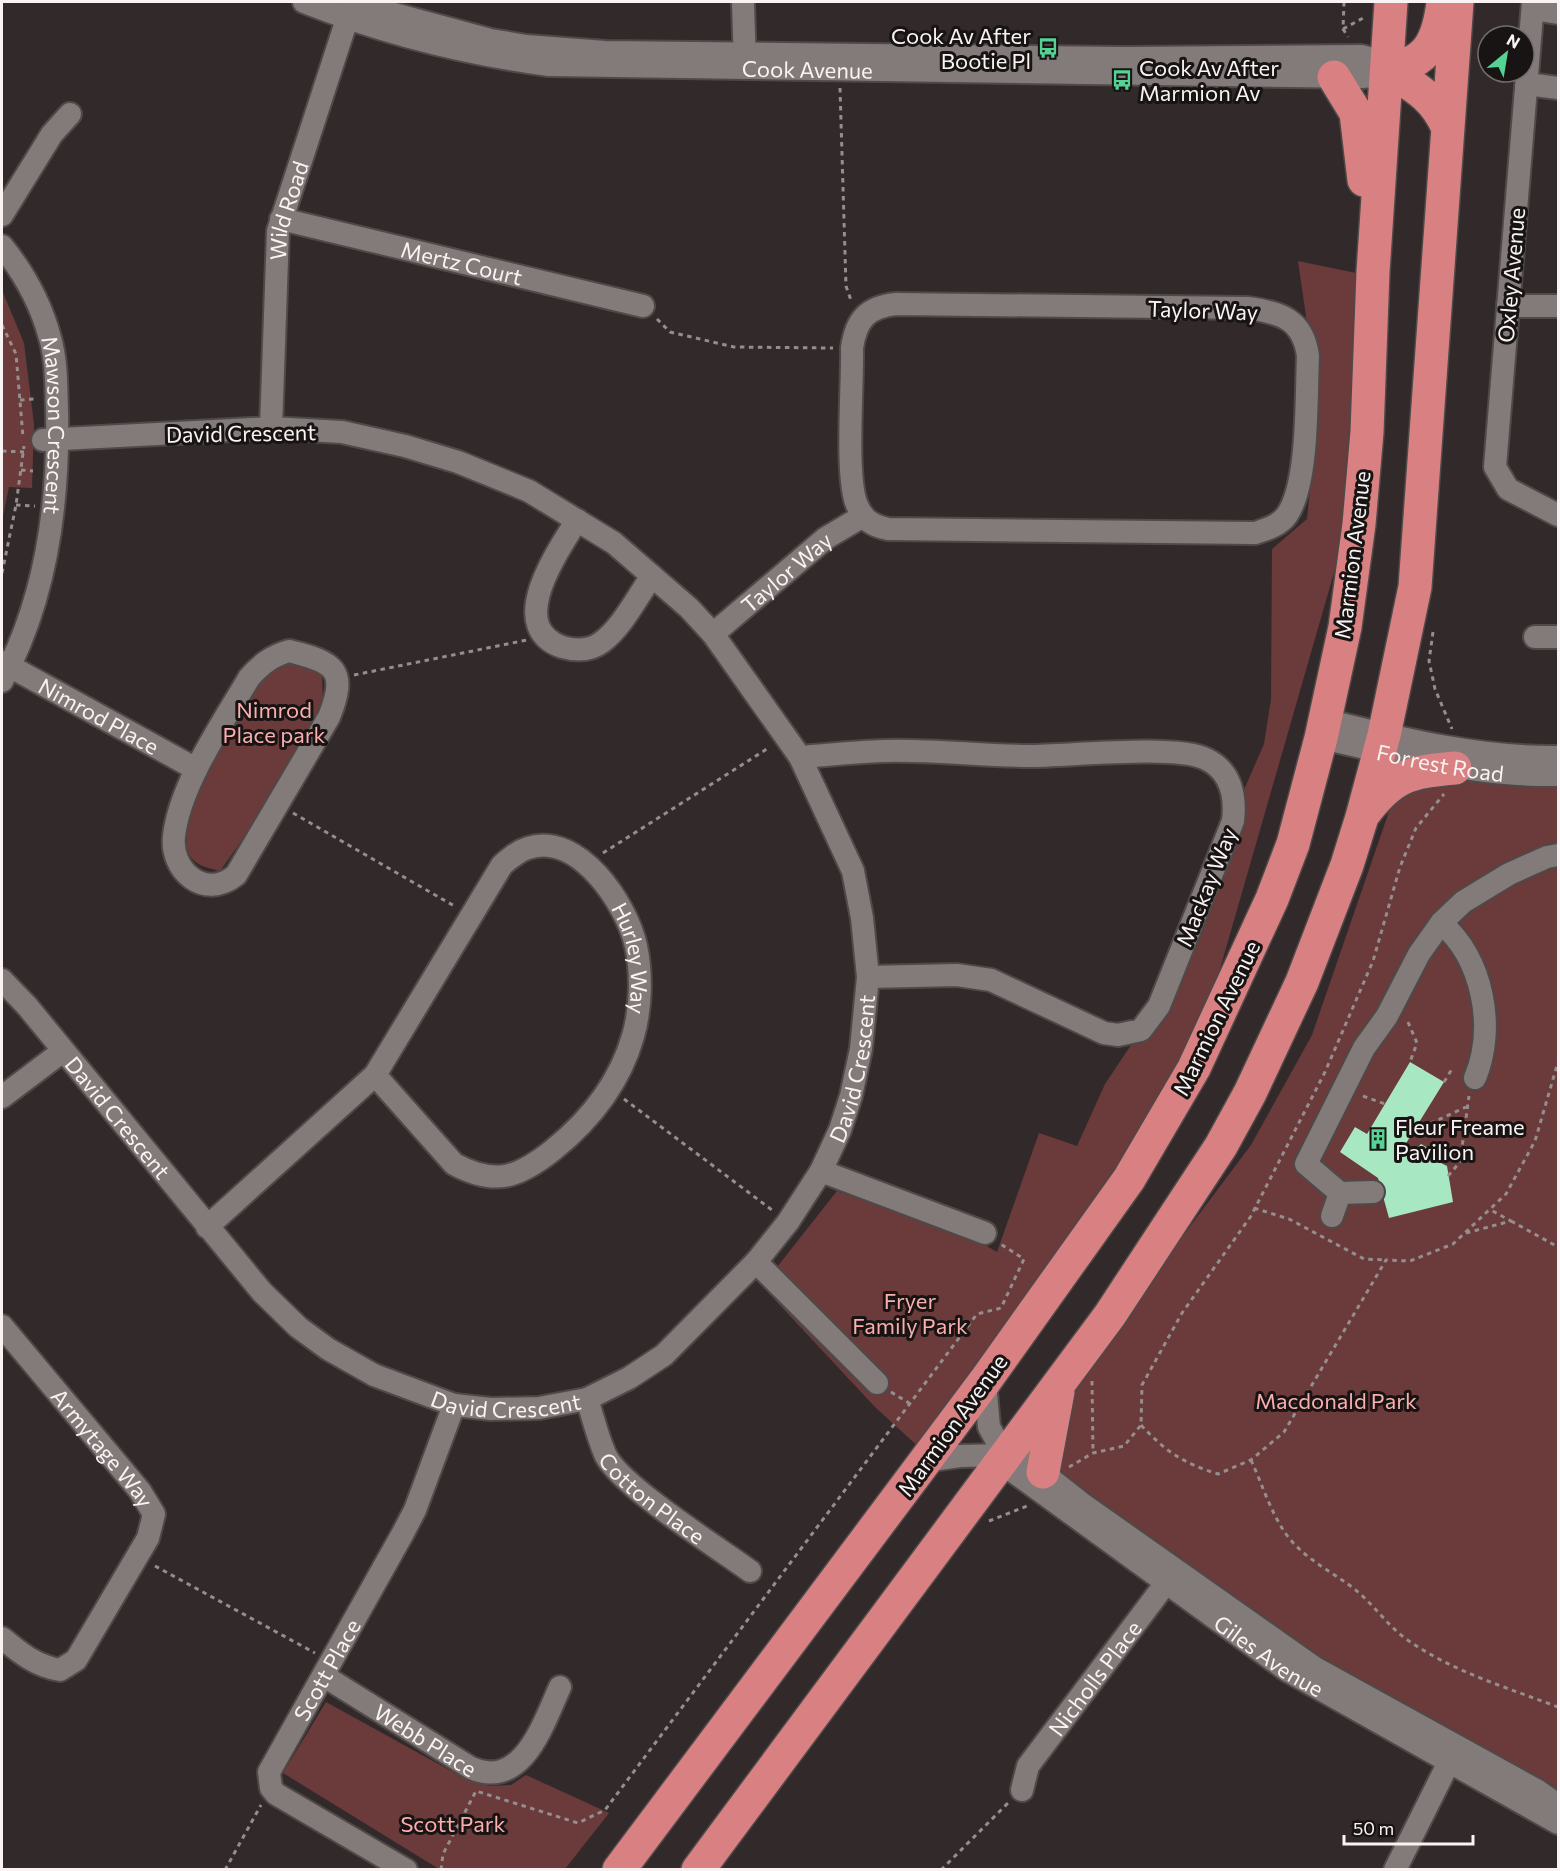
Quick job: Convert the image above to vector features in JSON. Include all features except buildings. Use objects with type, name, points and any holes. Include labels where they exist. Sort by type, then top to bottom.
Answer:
[{"type":"highway","name":"Marmion Avenue","points":[[619,1869],[985,1380],[1129,1179],[1194,1068],[1272,899],[1296,833],[1323,729],[1345,627],[1359,524],[1367,432],[1373,272],[1374,62],[1391,2]]},
{"type":"highway","points":[[1374,62],[1409,66],[1422,57],[1435,37],[1443,2]]},
{"type":"highway","points":[[1054,1471],[1052,1415],[1221,1146],[1250,1093],[1302,982],[1347,865],[1362,817],[1415,587],[1457,2]]},
{"type":"highway","points":[[1374,62],[1427,95],[1438,106],[1447,126]]},
{"type":"highway","points":[[1334,77],[1356,113],[1364,182],[1362,243],[1366,266],[1373,272]]},
{"type":"highway","points":[[1362,817],[1379,795],[1403,776],[1455,768]]},
{"type":"highway","points":[[698,1869],[1006,1455],[1076,1380]]},
{"type":"street","name":"Cook Avenue","points":[[304,2],[350,7],[526,46],[744,61],[1334,77],[1373,76],[1374,62],[1125,58],[744,61]]},
{"type":"street","points":[[743,2],[744,61]]},
{"type":"street","points":[[1533,5],[1558,13]]},
{"type":"street","name":"Oxley Avenue","points":[[1532,24],[1533,5]]},
{"type":"street","name":"Wild Road","points":[[271,428],[278,231],[350,7]]},
{"type":"street","points":[[1527,84],[1558,87]]},
{"type":"street","name":"Oxley Avenue","points":[[1527,84],[1495,467],[1508,489],[1558,514]]},
{"type":"street","points":[[2,215],[52,134],[70,114]]},
{"type":"street","name":"Mertz Court","points":[[281,219],[643,306]]},
{"type":"street","name":"Mawson Crescent","points":[[2,246],[29,285],[51,340],[56,378],[42,444],[39,506],[28,576],[3,664]]},
{"type":"street","name":"Mawson Crescent","points":[[2,268],[28,318],[39,352],[42,444],[51,532],[24,634],[3,664]]},
{"type":"street","name":"Taylor Way","points":[[713,634],[826,538],[863,516],[874,526],[888,529],[1255,533],[1266,530],[1286,517],[1299,489],[1308,356],[1300,328],[1290,320],[1248,308],[896,304],[879,306],[868,312],[860,321]]},
{"type":"street","points":[[1508,306],[1558,306]]},
{"type":"street","points":[[860,321],[852,348],[852,489],[863,516]]},
{"type":"street","name":"David Crescent","points":[[2,980],[27,1006],[262,1292],[298,1327],[328,1349],[374,1375],[454,1405],[539,1408],[587,1399],[629,1378],[664,1355],[756,1262],[788,1222],[821,1171],[840,1131],[851,1096],[861,1049],[868,977],[862,918],[853,871],[800,757],[713,634],[689,608],[614,543],[529,491],[458,462],[405,446],[342,432],[271,428],[42,444]]},
{"type":"street","points":[[577,520],[542,582],[536,603],[538,620],[546,636],[560,646],[574,650],[587,649],[601,643],[614,630],[652,576]]},
{"type":"street","points":[[1534,637],[1558,637]]},
{"type":"street","points":[[290,651],[318,657],[331,667],[338,678],[339,692],[329,717],[236,875],[220,886],[209,887],[197,883],[174,851],[174,837],[196,769],[249,678],[260,666],[276,655],[290,651]]},
{"type":"street","name":"Nimrod Place","points":[[3,664],[196,769]]},
{"type":"street","name":"Forrest Road","points":[[1323,729],[1381,742],[1514,758],[1558,757]]},
{"type":"street","name":"Forrest Road","points":[[1381,742],[1455,768],[1498,774],[1558,775]]},
{"type":"street","name":"Mackay Way","points":[[800,757],[884,751],[1028,756],[1183,752],[1208,760],[1219,767],[1231,785],[1235,807],[1233,821],[1158,1006],[1141,1030],[1118,1035],[1104,1033],[991,980],[957,975],[868,977]]},
{"type":"street","name":"Hurley Way","points":[[207,1227],[375,1075],[502,865],[530,847],[548,846],[567,852],[605,882],[619,901],[636,946],[639,1006],[634,1035],[610,1089],[590,1115],[538,1161],[521,1172],[505,1177],[471,1173],[454,1164],[375,1075]]},
{"type":"street","points":[[1373,1192],[1340,1193],[1306,1164],[1364,1048],[1387,1016],[1419,954],[1441,923],[1463,902],[1509,874],[1547,857],[1558,855]]},
{"type":"street","points":[[1441,923],[1457,936],[1473,962],[1478,983],[1482,1005],[1483,1051],[1475,1077]]},
{"type":"street","points":[[2,1097],[63,1051]]},
{"type":"street","points":[[821,1171],[985,1233]]},
{"type":"street","points":[[1332,1216],[1340,1193]]},
{"type":"street","points":[[756,1262],[877,1383]]},
{"type":"street","name":"Armytage Way","points":[[2,1326],[149,1502],[154,1515],[148,1538],[87,1645],[76,1660],[60,1670],[44,1667],[23,1656],[2,1638]]},
{"type":"street","name":"Giles Avenue","points":[[985,1380],[989,1427],[1014,1472],[1171,1577],[1453,1754],[1558,1823]]},
{"type":"street","name":"Cotton Place","points":[[587,1399],[606,1456],[615,1469],[640,1491],[750,1571]]},
{"type":"street","name":"Scott Place","points":[[271,1788],[269,1772],[273,1762],[328,1669],[414,1510],[454,1405]]},
{"type":"street","name":"Giles Avenue","points":[[925,1461],[960,1456],[1006,1455],[1024,1458],[1054,1471],[1171,1577]]},
{"type":"street","name":"Nicholls Place","points":[[1022,1790],[1028,1766],[1171,1577]]},
{"type":"street","name":"Webb Place","points":[[328,1669],[471,1768],[490,1774],[514,1768],[521,1760],[542,1727],[560,1687]]},
{"type":"street","points":[[1395,1869],[1453,1754]]},
{"type":"street","name":"Giles Avenue","points":[[1453,1754],[1558,1805]]},
{"type":"street","points":[[271,1788],[284,1799],[406,1869]]},
{"type":"path","points":[[1344,2],[1343,29],[1374,62]]},
{"type":"path","points":[[839,79],[846,286],[860,321]]},
{"type":"path","points":[[643,306],[670,332],[734,347],[852,348]]},
{"type":"path","points":[[2,325],[16,354],[20,400],[42,444]]},
{"type":"path","points":[[20,400],[34,399]]},
{"type":"path","points":[[2,451],[42,444]]},
{"type":"path","points":[[2,573],[21,470],[42,444]]},
{"type":"path","points":[[21,470],[33,471]]},
{"type":"path","points":[[16,505],[39,506]]},
{"type":"path","points":[[338,678],[546,636]]},
{"type":"path","points":[[590,868],[603,853],[785,737]]},
{"type":"path","points":[[1076,1380],[1093,1453],[1124,1446],[1141,1425],[1142,1384],[1182,1313],[1254,1208],[1348,1022],[1373,961],[1400,867],[1416,828],[1453,784],[1455,768]]},
{"type":"path","points":[[278,804],[471,915]]},
{"type":"path","points":[[1408,1022],[1417,1043],[1410,1062]]},
{"type":"path","points":[[1254,1208],[1289,1219],[1364,1259],[1410,1261],[1453,1244],[1506,1194],[1535,1141],[1558,1062]]},
{"type":"path","points":[[1444,1082],[1452,1069]]},
{"type":"path","points":[[1448,1176],[1460,1162],[1466,1107],[1475,1077]]},
{"type":"path","points":[[610,1089],[788,1222]]},
{"type":"path","points":[[1363,1096],[1385,1104]]},
{"type":"path","points":[[1414,1131],[1466,1107]]},
{"type":"path","points":[[1489,1209],[1558,1248]]},
{"type":"path","points":[[1464,1233],[1510,1221]]},
{"type":"path","points":[[441,1869],[443,1854],[476,1791],[578,1823],[605,1810],[977,1314],[1001,1308],[1024,1259],[985,1233]]},
{"type":"path","points":[[1141,1425],[1161,1447],[1186,1464],[1218,1474],[1251,1460],[1284,1432],[1386,1260]]},
{"type":"path","points":[[1251,1460],[1286,1534],[1303,1553],[1368,1600],[1407,1640],[1449,1665],[1558,1707]]},
{"type":"path","points":[[1054,1471],[1075,1476]]},
{"type":"path","points":[[138,1556],[328,1669]]},
{"type":"path","points":[[225,1869],[271,1788]]},
{"type":"path","points":[[941,1869],[1022,1790]]},
{"type":"green space","name":"Fryer Family Park","points":[[1298,261],[1366,275],[1344,538],[1188,1080],[923,1451],[875,1407],[762,1286],[837,1191],[977,1240],[997,1252],[1039,1133],[1077,1146],[1105,1084],[1135,1039],[1264,744],[1271,699],[1272,549],[1307,519],[1319,406]]},
{"type":"green space","points":[[2,290],[24,343],[34,424],[32,488],[9,487],[2,521]]},
{"type":"green space","name":"Nimrod Place park","points":[[285,661],[314,669],[322,677],[323,703],[257,819],[220,871],[203,866],[189,854],[186,840],[196,798],[240,710],[260,681]]},
{"type":"green space","name":"Macdonald Park","points":[[1405,765],[1558,769],[1558,1798],[1295,1649],[1021,1452],[1251,1145],[1312,1035]]},
{"type":"green space","name":"Scott Park","points":[[326,1702],[462,1777],[490,1786],[511,1785],[526,1775],[609,1813],[565,1869],[439,1869],[283,1773]]},
{"type":"place","name":"Cook Av After Bootie Pl","points":[[1048,48]]},
{"type":"place","name":"Cook Av After Marmion Av","points":[[1122,80]]},
{"type":"place","name":"Fleur Freame Pavilion","points":[[1378,1139]]}]
